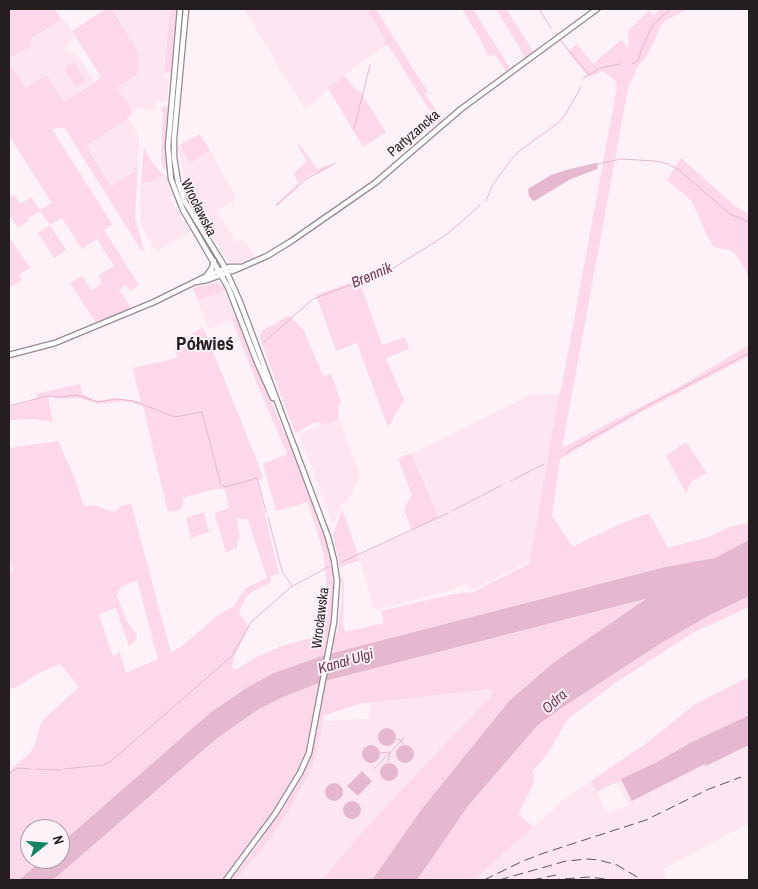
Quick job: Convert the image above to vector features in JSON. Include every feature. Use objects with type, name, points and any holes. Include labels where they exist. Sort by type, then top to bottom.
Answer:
[{"type":"main road","name":"Wrocławska","points":[[180,9],[168,147],[168,165],[172,185],[221,273],[257,362],[276,403]]},
{"type":"main road","name":"Wrocławska","points":[[186,9],[174,138],[174,166],[178,182],[184,198],[231,281],[333,552],[337,590],[332,636],[309,753],[300,773],[267,826],[226,880]]},
{"type":"main road","name":"Partyzancka","points":[[221,273],[241,267],[281,248],[370,187],[465,106],[597,9]]},
{"type":"main road","points":[[206,276],[212,268],[214,261]]},
{"type":"main road","points":[[231,281],[241,267]]},
{"type":"main road","points":[[9,355],[56,343],[154,302],[206,276],[221,273]]},
{"type":"main road","points":[[196,282],[221,273]]},
{"type":"shaded area","points":[[9,9],[55,9],[62,20],[30,39],[32,45],[9,59]]},
{"type":"shaded area","points":[[106,9],[112,9],[138,52],[138,74],[117,87],[133,112],[127,119],[86,146],[111,186],[135,171],[135,165],[136,169],[138,168],[135,217],[145,254],[64,127],[52,129],[112,224],[104,230],[139,285],[130,291],[126,285],[119,290],[133,311],[98,326],[70,283],[82,276],[91,290],[101,283],[99,275],[114,266],[97,239],[82,249],[62,218],[50,225],[40,211],[28,218],[30,220],[18,228],[11,217],[9,218],[9,198],[14,195],[20,204],[31,197],[40,210],[52,203],[9,136],[9,62],[26,88],[46,75],[64,102],[100,79],[96,73],[102,78],[72,31]]},
{"type":"shaded area","points":[[112,9],[170,9],[163,77],[169,79],[167,102],[156,101],[156,110],[137,108],[133,112],[117,87],[138,52]]},
{"type":"shaded area","points":[[170,9],[178,9],[172,72],[170,73],[164,72]]},
{"type":"shaded area","points":[[183,9],[172,142],[172,167],[170,145]]},
{"type":"shaded area","points":[[244,9],[366,9],[385,39],[384,46],[332,84],[314,103],[305,109]]},
{"type":"shaded area","points":[[366,9],[376,9],[428,92],[425,94],[444,122],[440,127],[388,45],[384,46],[385,39]]},
{"type":"shaded area","points":[[462,9],[473,9],[512,71],[508,74],[494,54],[489,57]]},
{"type":"shaded area","points":[[496,9],[506,9],[532,49],[535,54],[527,60]]},
{"type":"shaded area","points":[[661,9],[688,9],[668,19],[661,25],[647,56],[637,67],[629,83],[562,448],[686,383],[749,345],[749,356],[640,413],[560,459],[552,516],[573,547],[620,524],[649,513],[668,548],[709,537],[732,526],[749,523],[749,541],[715,558],[665,567],[325,655],[248,687],[211,712],[70,835],[70,819],[20,819],[20,869],[32,869],[19,880],[9,880],[9,771],[29,754],[34,747],[44,719],[79,687],[60,664],[39,673],[9,690],[9,569],[13,571],[9,560],[9,448],[58,441],[75,479],[84,506],[97,506],[113,512],[121,506],[131,504],[171,653],[186,643],[216,617],[234,606],[246,588],[267,578],[248,520],[236,518],[240,536],[237,541],[237,547],[226,553],[215,513],[229,508],[225,490],[215,489],[183,498],[183,505],[180,510],[168,512],[143,406],[125,401],[99,404],[81,398],[61,399],[48,396],[53,422],[32,419],[9,420],[9,407],[34,400],[37,397],[36,394],[80,384],[82,394],[97,401],[116,398],[141,402],[133,368],[178,358],[174,348],[189,340],[188,337],[203,327],[263,479],[257,481],[279,574],[271,576],[270,583],[253,591],[246,597],[239,613],[249,627],[234,657],[232,667],[235,670],[255,658],[282,646],[321,635],[327,606],[327,587],[323,552],[308,502],[276,511],[263,464],[287,454],[232,319],[236,318],[239,321],[326,538],[331,560],[334,592],[328,638],[337,634],[342,599],[341,574],[344,584],[343,623],[345,632],[384,623],[381,611],[454,594],[474,592],[530,563],[559,394],[617,87],[615,80],[603,71],[589,77],[568,52],[577,44],[593,64],[621,40],[629,48],[628,31],[649,10],[653,16]],"holes":[[[137,580],[158,659],[126,673],[120,652],[113,657],[99,614],[116,608],[129,646],[136,640],[137,635],[126,620],[117,595],[121,587]]]},
{"type":"shaded area","points":[[64,19],[76,38],[69,42],[70,44],[64,49],[66,52],[70,50],[73,55],[76,53],[95,82],[64,102],[26,88],[9,62],[9,59],[32,45],[30,39]]},
{"type":"shaded area","points":[[74,62],[86,81],[76,87],[64,69]]},
{"type":"shaded area","points":[[344,75],[354,88],[361,93],[386,132],[363,147],[328,88]]},
{"type":"shaded area","points":[[166,105],[169,108],[166,147],[167,171],[162,166],[161,159],[163,113],[161,110]]},
{"type":"shaded area","points":[[129,118],[139,138],[138,168],[111,186],[86,146]]},
{"type":"shaded area","points":[[200,134],[210,151],[190,163],[180,145]]},
{"type":"shaded area","points":[[298,142],[317,169],[327,165],[329,168],[317,173],[315,172],[300,182],[297,188],[276,206],[298,183],[294,173],[307,161],[299,148]]},
{"type":"shaded area","points":[[180,145],[190,163],[210,151],[237,199],[217,211],[235,241],[245,241],[255,258],[245,262],[230,263],[227,261],[193,206],[192,197],[184,176],[178,146]]},
{"type":"shaded area","points":[[144,147],[151,161],[163,175],[151,182],[141,182]]},
{"type":"shaded area","points":[[681,158],[736,207],[749,214],[749,278],[734,253],[713,246],[692,201],[667,180]]},
{"type":"shaded area","points":[[172,167],[180,196],[217,260],[184,207],[173,178]]},
{"type":"shaded area","points":[[163,175],[168,176],[174,196],[171,197],[171,200],[192,231],[156,251],[141,227],[141,182],[151,182]]},
{"type":"shaded area","points":[[50,225],[66,250],[54,258],[38,233]]},
{"type":"shaded area","points":[[11,239],[30,268],[19,275],[22,280],[11,287],[9,284],[9,240]]},
{"type":"shaded area","points":[[359,280],[382,345],[405,337],[409,349],[386,358],[404,400],[388,427],[357,343],[336,351],[316,295]]},
{"type":"shaded area","points":[[218,283],[222,287],[224,285],[226,290],[198,301],[193,288]]},
{"type":"shaded area","points":[[226,290],[236,318],[208,329],[198,301]]},
{"type":"shaded area","points":[[290,316],[304,331],[323,376],[331,374],[341,402],[338,407],[339,419],[323,425],[318,422],[314,423],[295,433],[260,338],[262,330]]},
{"type":"shaded area","points":[[532,394],[559,394],[531,561],[471,591],[467,584],[452,590],[377,610],[373,607],[359,555],[438,518],[411,454]]},
{"type":"shaded area","points":[[339,419],[360,476],[346,503],[342,504],[335,521],[332,522],[299,434]]},
{"type":"shaded area","points":[[686,442],[707,473],[693,480],[686,493],[666,456]]},
{"type":"shaded area","points":[[411,454],[439,518],[412,531],[404,509],[412,495],[398,458]]},
{"type":"shaded area","points":[[342,509],[360,560],[340,567],[333,535]]},
{"type":"shaded area","points":[[204,512],[209,532],[191,538],[186,518]]},
{"type":"shaded area","points":[[749,596],[749,607],[694,632],[615,683],[568,719],[549,751],[533,771],[534,783],[518,814],[533,827],[478,876],[473,880],[417,880],[468,806],[538,725],[663,642],[708,616]]},
{"type":"shaded area","points":[[648,599],[554,662],[509,701],[421,810],[372,880],[322,880],[363,831],[491,696],[492,692],[490,689],[358,704],[323,716],[314,760],[306,779],[285,817],[265,845],[235,880],[230,880],[258,845],[302,774],[313,748],[320,717],[314,718],[305,754],[292,782],[274,812],[222,880],[53,880],[66,869],[70,869],[70,865],[216,739],[259,709],[321,682]]},
{"type":"shaded area","points":[[749,677],[749,715],[690,743],[597,792],[591,781],[648,742],[694,705]]},
{"type":"shaded area","points":[[488,688],[492,692],[491,696],[363,831],[322,880],[235,880],[265,845],[285,817],[314,760],[323,721],[369,719],[371,702]]},
{"type":"shaded area","points":[[749,745],[749,823],[663,869],[667,880],[473,880],[562,801],[591,781],[607,813],[628,805],[616,781],[621,779],[632,801],[705,764],[707,766]]},
{"type":"water","points":[[598,164],[597,169],[569,180],[536,200],[533,201],[529,196],[528,189],[551,175]]},
{"type":"water","points":[[749,540],[749,596],[708,616],[663,642],[538,725],[468,806],[417,880],[372,880],[421,810],[509,701],[554,662],[646,599],[321,682],[281,698],[259,709],[216,739],[70,865],[70,835],[211,712],[248,687],[274,673],[325,655],[665,567],[715,558]]},
{"type":"water","points":[[749,715],[749,745],[706,766],[705,764],[632,801],[621,779]]},
{"type":"water","points":[[383,728],[391,728],[396,733],[394,744],[383,746],[378,741],[378,733]]},
{"type":"water","points":[[367,745],[375,745],[380,750],[378,761],[367,763],[362,758],[362,750]]},
{"type":"water","points":[[401,745],[409,745],[414,750],[412,761],[401,763],[396,758],[396,750]]},
{"type":"water","points":[[385,763],[393,763],[398,768],[396,779],[385,781],[380,776],[380,768]]},
{"type":"water","points":[[362,771],[372,781],[358,796],[347,786]]},
{"type":"water","points":[[330,783],[338,783],[343,788],[341,799],[330,801],[325,796],[325,788]]},
{"type":"water","points":[[348,801],[356,801],[361,806],[359,817],[348,819],[343,814],[343,806]]},
{"type":"water","points":[[32,869],[66,869],[53,880],[19,880]]},
{"type":"waterway","points":[[539,9],[551,28]]},
{"type":"waterway","name":"Brennik","points":[[632,64],[638,61],[643,45],[653,25],[670,9]]},
{"type":"waterway","points":[[560,40],[589,75]]},
{"type":"waterway","name":"Brennik","points":[[583,78],[600,68],[620,64]]},
{"type":"waterway","points":[[354,129],[370,65]]},
{"type":"waterway","name":"Brennik","points":[[486,201],[492,186],[507,165],[518,152],[558,123],[565,115],[581,87]]},
{"type":"waterway","points":[[598,164],[621,159],[655,161],[668,164],[679,170],[730,214],[749,222]]},
{"type":"waterway","points":[[277,205],[305,180],[335,163]]},
{"type":"waterway","name":"Brennik","points":[[263,343],[313,299],[375,278],[387,272],[443,237],[480,205]]},
{"type":"waterway","points":[[567,452],[651,404],[749,353]]},
{"type":"waterway","name":"Brennik","points":[[9,406],[47,396],[77,395],[98,402],[117,399],[134,401],[175,417],[202,412],[221,485],[226,487],[257,478],[266,512]]},
{"type":"waterway","points":[[511,481],[544,464]]},
{"type":"waterway","points":[[452,511],[502,485]]},
{"type":"waterway","points":[[342,562],[448,513]]},
{"type":"waterway","name":"Brennik","points":[[268,517],[282,571],[292,586]]},
{"type":"waterway","points":[[64,769],[103,765],[110,762],[232,656],[251,622],[291,587],[330,566]]},
{"type":"waterway","points":[[374,769],[404,738]]},
{"type":"waterway","points":[[396,739],[401,740],[403,745]]},
{"type":"waterway","points":[[380,753],[389,752]]},
{"type":"waterway","points":[[388,762],[390,753]]},
{"type":"waterway","points":[[9,774],[17,768],[31,769]]},
{"type":"waterway","points":[[35,769],[61,770]]},
{"type":"railway","points":[[484,880],[544,853],[646,820],[709,789],[741,777]]},
{"type":"railway","points":[[499,880],[566,861],[588,859],[617,865],[642,880]]},
{"type":"railway","points":[[532,880],[556,875]]},
{"type":"railway","points":[[550,880],[590,877],[612,880]]},
{"type":"district","name":"Półwieś","points":[[205,345]]},
{"type":"water label","name":"Kanał Ulgi","points":[[346,662]]},
{"type":"water label","name":"Odra","points":[[555,702]]}]
